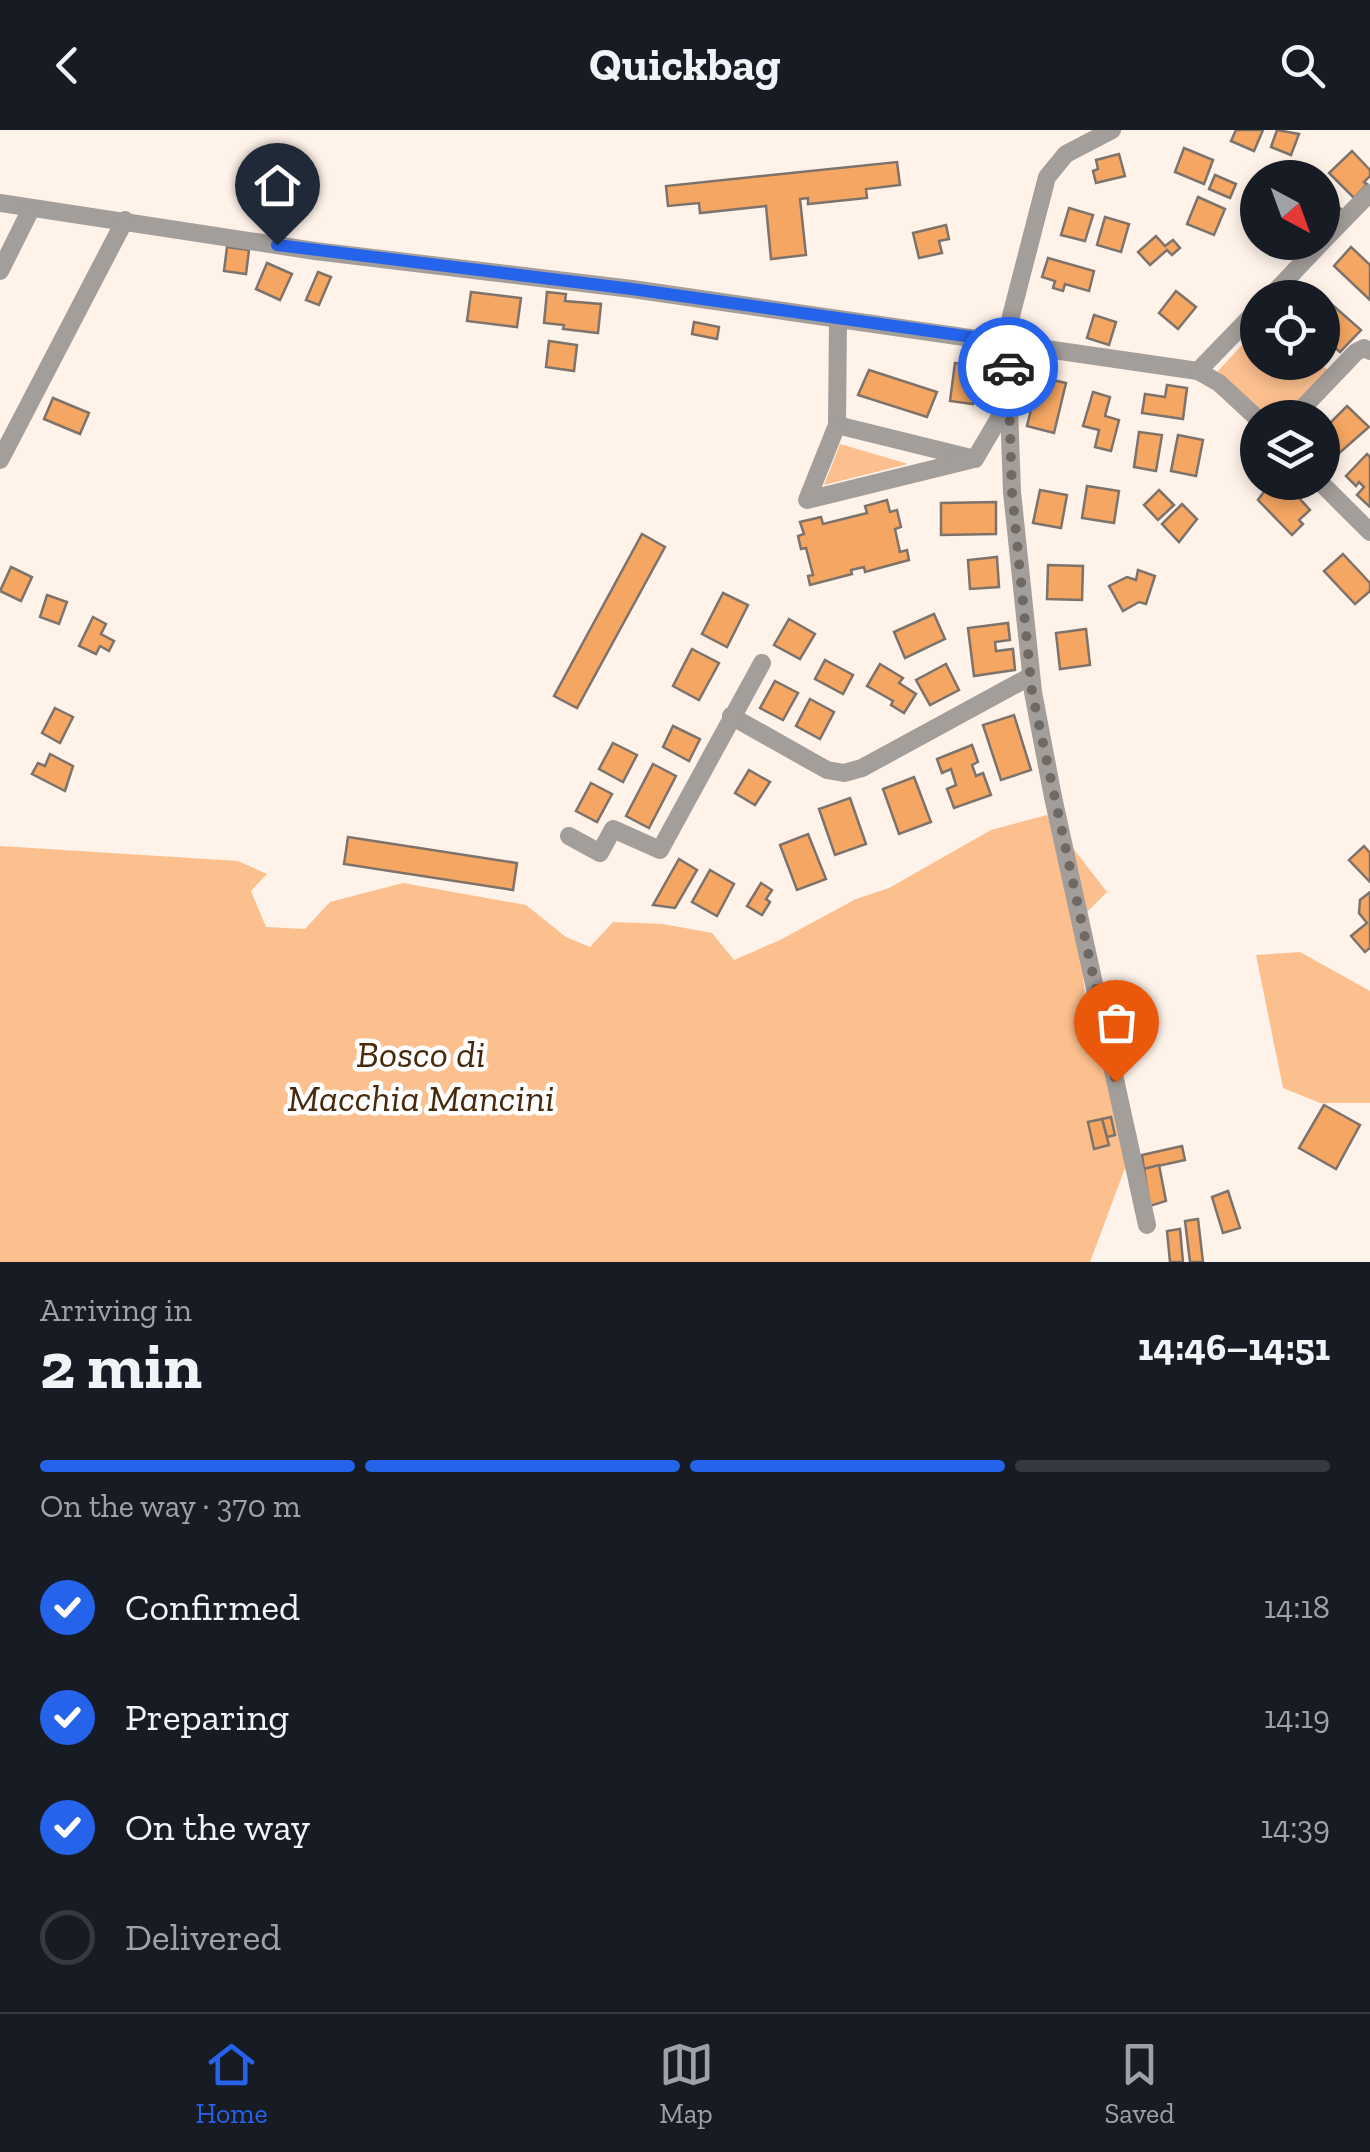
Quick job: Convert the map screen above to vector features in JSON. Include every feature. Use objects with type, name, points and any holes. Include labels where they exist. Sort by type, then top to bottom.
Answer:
[{"type":"street","points":[[1112,130],[1072,150],[1050,172],[1014,303],[1008,342],[1009,401],[1012,492],[1031,676],[1052,797],[1147,1225]]},
{"type":"street","points":[[1340,223],[1370,192]]},
{"type":"street","points":[[0,203],[315,251],[632,289],[1198,371],[1219,382],[1240,401]]},
{"type":"street","points":[[0,272],[31,208]]},
{"type":"street","points":[[0,460],[125,220]]},
{"type":"street","points":[[1286,280],[1305,260]]},
{"type":"street","points":[[838,320],[838,425],[807,500],[976,459],[1009,401]]},
{"type":"street","points":[[1198,371],[1240,328]]},
{"type":"street","points":[[1310,400],[1356,352],[1364,348],[1370,351]]},
{"type":"street","points":[[838,425],[976,459]]},
{"type":"street","points":[[1338,500],[1370,532]]},
{"type":"street","points":[[570,836],[600,852],[613,829],[660,850],[762,663]]},
{"type":"street","points":[[732,716],[826,770],[844,773],[862,768],[1031,676]]},
{"type":"green space","points":[[1240,347],[1240,380],[1321,380],[1302,400],[1247,400],[1217,372]]},
{"type":"green space","points":[[840,444],[908,464],[824,485]]},
{"type":"green space","name":"Bosco di Macchia Mancini","points":[[1047,815],[1107,892],[1078,921],[1090,1049],[1117,1077],[1137,1136],[1090,1262],[0,1262],[0,846],[238,861],[267,874],[251,891],[266,927],[305,929],[330,902],[403,883],[526,905],[566,937],[590,947],[613,922],[663,924],[712,933],[734,960],[856,899],[889,888],[991,830]]},
{"type":"green space","points":[[1300,952],[1370,991],[1370,1103],[1320,1103],[1283,1088],[1256,955]]},
{"type":"building","points":[[1236,130],[1263,130],[1254,151],[1231,141]]},
{"type":"building","points":[[1277,130],[1299,134],[1291,155],[1271,147]]},
{"type":"building","points":[[1184,148],[1213,160],[1204,184],[1175,172]]},
{"type":"building","points":[[1352,151],[1370,170],[1364,182],[1367,184],[1354,198],[1340,184],[1340,162]]},
{"type":"building","points":[[1119,154],[1125,176],[1096,183],[1096,160]]},
{"type":"building","points":[[897,162],[900,185],[866,189],[867,198],[808,204],[808,198],[800,199],[806,255],[771,259],[766,206],[700,213],[699,203],[668,206],[666,186]]},
{"type":"building","points":[[1215,175],[1236,184],[1230,198],[1209,189]]},
{"type":"building","points":[[1198,197],[1225,209],[1214,235],[1187,224]]},
{"type":"building","points":[[1069,208],[1093,215],[1085,241],[1061,235]]},
{"type":"building","points":[[1105,217],[1129,224],[1121,252],[1097,245]]},
{"type":"building","points":[[946,225],[949,239],[939,241],[942,253],[919,258],[913,233]]},
{"type":"building","points":[[1156,236],[1165,246],[1173,240],[1180,248],[1172,255],[1167,250],[1150,265],[1138,252]]},
{"type":"building","points":[[227,247],[249,250],[246,274],[224,271]]},
{"type":"building","points":[[1351,247],[1370,265],[1370,300],[1334,266]]},
{"type":"building","points":[[1048,258],[1094,271],[1089,291],[1065,284],[1063,291],[1053,288],[1055,281],[1042,277]]},
{"type":"building","points":[[267,263],[292,274],[280,300],[256,289]]},
{"type":"building","points":[[318,272],[331,277],[319,305],[306,300]]},
{"type":"building","points":[[1176,291],[1196,307],[1178,329],[1159,313]]},
{"type":"building","points":[[471,292],[521,298],[517,327],[467,321]]},
{"type":"building","points":[[547,292],[566,294],[565,301],[601,304],[598,333],[544,323]]},
{"type":"building","points":[[1340,312],[1361,330],[1340,352]]},
{"type":"building","points":[[1094,315],[1116,322],[1109,345],[1087,338]]},
{"type":"building","points":[[694,322],[719,327],[717,339],[692,334]]},
{"type":"building","points":[[549,341],[577,345],[574,371],[546,367]]},
{"type":"building","points":[[955,363],[984,367],[979,401],[950,401]]},
{"type":"building","points":[[869,370],[937,392],[927,417],[858,395]]},
{"type":"building","points":[[1039,377],[1066,383],[1054,433],[1027,426]]},
{"type":"building","points":[[1167,385],[1187,388],[1183,419],[1142,413],[1145,394],[1165,397]]},
{"type":"building","points":[[1093,392],[1110,397],[1105,416],[1119,420],[1111,451],[1095,447],[1099,430],[1083,426]]},
{"type":"building","points":[[53,398],[89,413],[80,434],[44,419]]},
{"type":"building","points":[[1347,406],[1369,427],[1340,452],[1340,413]]},
{"type":"building","points":[[1139,432],[1162,435],[1156,471],[1134,467]]},
{"type":"building","points":[[1178,435],[1203,440],[1196,476],[1171,471]]},
{"type":"building","points":[[1367,454],[1370,507],[1357,495],[1364,487],[1359,482],[1356,486],[1346,476]]},
{"type":"building","points":[[1087,486],[1119,491],[1114,523],[1082,518]]},
{"type":"building","points":[[1040,490],[1067,495],[1061,528],[1033,523]]},
{"type":"building","points":[[1159,490],[1174,505],[1158,520],[1144,505]]},
{"type":"building","points":[[887,500],[890,512],[897,510],[901,527],[895,529],[900,552],[907,550],[909,560],[865,572],[864,567],[851,570],[852,574],[810,585],[808,576],[813,575],[806,548],[801,549],[798,536],[804,534],[800,522],[821,517],[823,524],[867,513],[865,506]]},
{"type":"building","points":[[1258,500],[1301,500],[1310,510],[1299,520],[1303,524],[1292,535]]},
{"type":"building","points":[[996,502],[996,534],[941,535],[941,503]]},
{"type":"building","points":[[1182,504],[1197,519],[1179,542],[1162,524]]},
{"type":"building","points":[[642,534],[665,547],[577,708],[554,696]]},
{"type":"building","points":[[1343,554],[1370,583],[1370,591],[1355,604],[1324,571]]},
{"type":"building","points":[[997,557],[999,587],[970,589],[968,560]]},
{"type":"building","points":[[1048,565],[1083,566],[1082,600],[1047,599]]},
{"type":"building","points":[[11,567],[32,577],[21,601],[0,591]]},
{"type":"building","points":[[1138,570],[1155,576],[1146,604],[1139,602],[1123,611],[1109,586],[1127,577],[1136,580]]},
{"type":"building","points":[[723,593],[748,605],[727,647],[702,634]]},
{"type":"building","points":[[47,595],[67,602],[59,624],[40,617]]},
{"type":"building","points":[[934,614],[945,639],[905,658],[894,632]]},
{"type":"building","points":[[93,617],[106,624],[101,634],[114,641],[109,651],[100,646],[96,654],[79,646]]},
{"type":"building","points":[[789,619],[815,634],[800,659],[774,645]]},
{"type":"building","points":[[1008,623],[1010,640],[995,642],[996,651],[1013,649],[1015,670],[974,676],[968,628]]},
{"type":"building","points":[[1086,629],[1090,665],[1060,669],[1056,633]]},
{"type":"building","points":[[692,649],[719,663],[699,700],[673,686]]},
{"type":"building","points":[[825,660],[853,675],[843,694],[815,679]]},
{"type":"building","points":[[880,664],[903,678],[899,683],[916,694],[904,713],[891,705],[893,701],[867,686]]},
{"type":"building","points":[[946,664],[959,690],[930,705],[916,680]]},
{"type":"building","points":[[775,681],[798,693],[783,720],[760,708]]},
{"type":"building","points":[[810,699],[834,712],[820,739],[796,726]]},
{"type":"building","points":[[55,708],[73,717],[60,743],[42,733]]},
{"type":"building","points":[[1014,715],[1031,770],[1001,780],[983,725]]},
{"type":"building","points":[[673,726],[700,739],[689,761],[663,747]]},
{"type":"building","points":[[613,743],[637,755],[623,782],[599,769]]},
{"type":"building","points":[[972,745],[978,762],[972,765],[976,776],[983,773],[991,795],[954,808],[947,789],[956,785],[951,769],[942,773],[937,759]]},
{"type":"building","points":[[50,754],[73,766],[65,791],[32,774],[38,763],[45,766]]},
{"type":"building","points":[[653,764],[676,776],[649,828],[626,816]]},
{"type":"building","points":[[749,770],[770,782],[755,805],[735,793]]},
{"type":"building","points":[[914,777],[931,822],[899,834],[883,789]]},
{"type":"building","points":[[591,783],[612,794],[597,822],[576,811]]},
{"type":"building","points":[[850,798],[866,844],[835,855],[819,809]]},
{"type":"building","points":[[808,834],[826,879],[797,890],[780,845]]},
{"type":"building","points":[[348,837],[517,863],[513,890],[344,864]]},
{"type":"building","points":[[1364,846],[1370,853],[1370,882],[1349,860]]},
{"type":"building","points":[[679,859],[697,870],[675,908],[653,905]]},
{"type":"building","points":[[710,870],[734,884],[717,916],[692,902]]},
{"type":"building","points":[[761,883],[772,890],[762,915],[747,906]]},
{"type":"building","points":[[1370,892],[1370,948],[1365,952],[1351,936],[1367,923],[1359,913],[1360,900]]},
{"type":"building","points":[[1324,1105],[1360,1125],[1336,1169],[1299,1148]]},
{"type":"building","points":[[1111,1117],[1115,1135],[1107,1137],[1102,1119]]},
{"type":"building","points":[[1102,1119],[1109,1145],[1094,1149],[1088,1122]]},
{"type":"building","points":[[1182,1146],[1185,1160],[1144,1169],[1142,1155]]},
{"type":"building","points":[[1159,1165],[1166,1201],[1150,1206],[1144,1169]]},
{"type":"building","points":[[1228,1191],[1240,1228],[1223,1233],[1212,1197]]},
{"type":"building","points":[[1198,1219],[1203,1262],[1190,1262],[1185,1221]]},
{"type":"building","points":[[1180,1229],[1183,1262],[1170,1262],[1167,1231]]},
{"type":"way so far","points":[[1008,367],[1012,492],[1032,692],[1116,1082]]},
{"type":"route","points":[[277,245],[632,289],[1008,342],[1008,367]]}]
